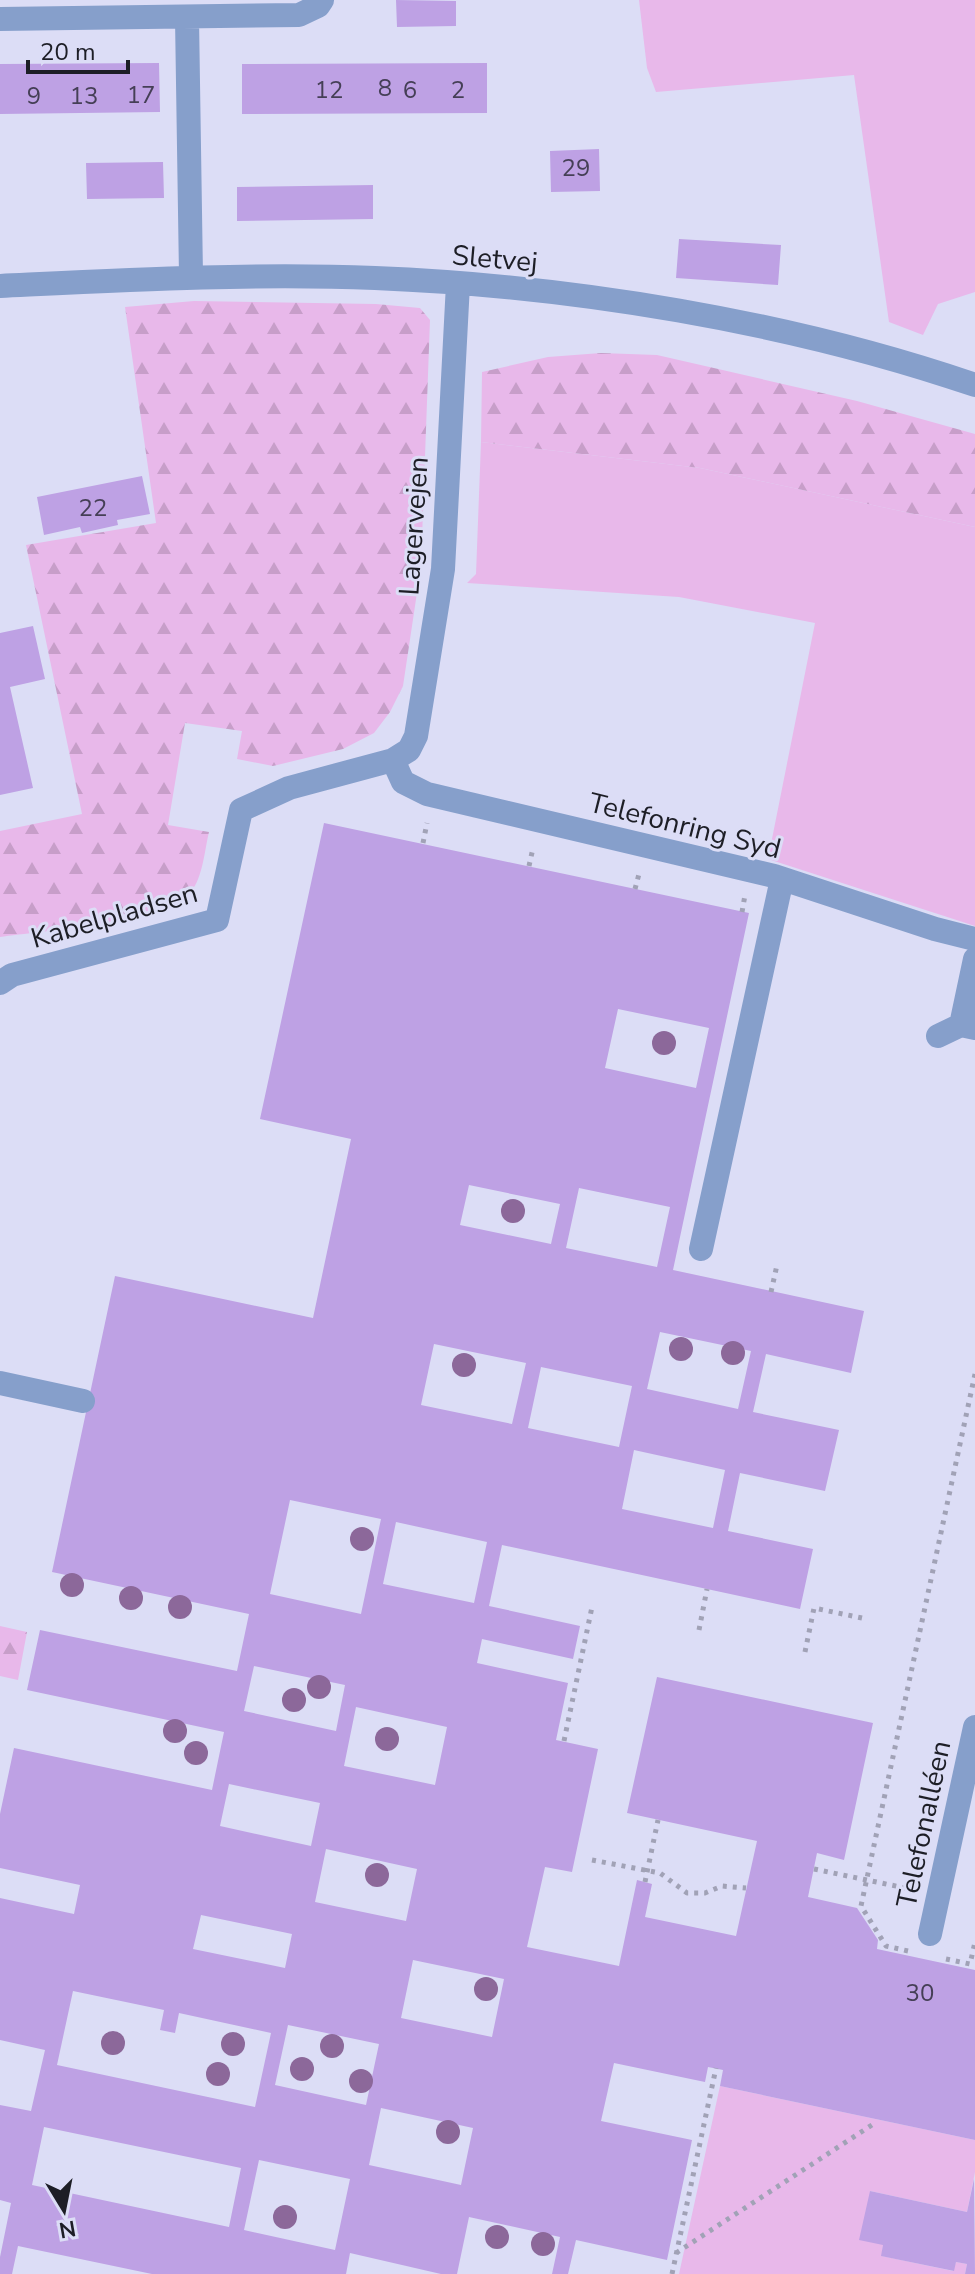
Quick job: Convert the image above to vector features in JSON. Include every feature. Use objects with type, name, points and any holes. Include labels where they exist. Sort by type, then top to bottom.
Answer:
[{"type":"street","points":[[0,19],[299,15],[318,6],[322,0]]},
{"type":"street","points":[[187,18],[191,276]]},
{"type":"street","name":"Sletvej","points":[[0,286],[191,276],[375,278],[458,284],[596,299],[733,322],[928,369],[975,385]]},
{"type":"street","name":"Lagervejen","points":[[393,760],[409,750],[416,736],[443,569],[458,284]]},
{"type":"street","name":"Telefonring Syd","points":[[393,760],[403,782],[427,794],[782,879],[975,939]]},
{"type":"street","name":"Kabelpladsen","points":[[0,983],[12,975],[217,920],[241,810],[289,788],[393,760]]},
{"type":"street","points":[[701,1249],[782,879]]},
{"type":"street","points":[[938,1036],[968,1026],[975,959]]},
{"type":"street","points":[[0,1383],[83,1401]]},
{"type":"street","name":"Telefonalléen","points":[[930,1934],[975,1727]]},
{"type":"path","points":[[771,1292],[777,1265]]},
{"type":"path","points":[[866,1880],[975,1374]]},
{"type":"path","points":[[699,1630],[707,1589]]},
{"type":"path","points":[[564,1741],[592,1607]]},
{"type":"path","points":[[805,1652],[814,1608],[862,1618]]},
{"type":"path","points":[[645,1882],[658,1820]]},
{"type":"path","points":[[592,1860],[667,1877],[687,1893],[705,1893],[722,1886],[746,1888]]},
{"type":"path","points":[[814,1869],[939,1895]]},
{"type":"path","points":[[672,2274],[716,2068]]},
{"type":"path","points":[[676,2253],[875,2123]]},
{"type":"green space","points":[[639,0],[975,0],[975,292],[938,304],[923,335],[889,322],[854,75],[656,92],[647,68]]},
{"type":"green space","points":[[194,301],[376,304],[420,308],[430,320],[421,566],[403,686],[390,712],[374,733],[343,749],[273,766],[237,759],[242,731],[185,723],[168,825],[209,832],[200,875],[187,896],[173,905],[127,919],[0,937],[0,831],[82,814],[26,545],[156,523],[125,307]]},
{"type":"green space","points":[[601,353],[657,355],[857,401],[975,434],[975,527],[700,468],[481,442],[482,372],[548,357]]},
{"type":"green space","points":[[481,442],[700,468],[975,527],[975,926],[768,859],[815,623],[679,597],[467,583],[476,574]]},
{"type":"green space","points":[[0,1626],[27,1632],[18,1680],[0,1676]]},
{"type":"green space","points":[[720,2086],[975,2140],[975,2172],[967,2212],[870,2191],[883,2245],[882,2256],[953,2271],[956,2262],[967,2264],[965,2274],[679,2274]]},
{"type":"building","points":[[396,0],[456,1],[456,26],[397,27]]},
{"type":"building","points":[[159,63],[160,112],[0,114],[0,64]]},
{"type":"building","points":[[487,63],[487,113],[242,114],[242,64]]},
{"type":"building","points":[[599,149],[600,191],[551,192],[550,151]]},
{"type":"building","points":[[163,162],[164,198],[87,199],[86,163]]},
{"type":"building","points":[[373,185],[373,219],[237,221],[237,187]]},
{"type":"building","points":[[679,239],[781,245],[778,285],[676,278]]},
{"type":"building","points":[[142,476],[150,514],[117,520],[118,525],[82,533],[80,527],[44,535],[37,497]]},
{"type":"building","points":[[33,626],[45,679],[10,687],[33,788],[0,795],[0,633]]},
{"type":"building","points":[[324,823],[749,913],[673,1270],[864,1311],[851,1373],[766,1354],[753,1412],[839,1430],[825,1491],[740,1473],[728,1531],[813,1549],[800,1609],[502,1545],[489,1606],[580,1626],[573,1659],[482,1639],[477,1663],[568,1683],[556,1740],[598,1749],[572,1872],[545,1867],[527,1947],[619,1966],[637,1880],[652,1884],[645,1917],[736,1936],[757,1841],[627,1813],[657,1677],[873,1723],[844,1860],[817,1853],[808,1897],[857,1908],[878,1940],[877,1949],[975,1970],[975,2140],[720,2086],[723,2070],[708,2067],[705,2082],[614,2063],[601,2121],[692,2140],[667,2260],[576,2240],[568,2274],[552,2274],[560,2237],[469,2217],[457,2274],[441,2274],[350,2253],[346,2274],[152,2274],[18,2246],[12,2274],[0,2274],[0,2257],[11,2203],[0,2200],[0,2105],[31,2111],[45,2050],[0,2040],[0,1898],[74,1914],[80,1885],[0,1868],[0,1814],[14,1748],[212,1790],[224,1732],[27,1690],[40,1630],[237,1671],[249,1614],[52,1572],[115,1276],[313,1318],[351,1139],[260,1119]],"holes":[[[618,1009],[709,1028],[696,1088],[605,1068]],[[469,1185],[560,1204],[551,1244],[460,1225]],[[579,1188],[670,1207],[657,1267],[566,1248]],[[660,1332],[751,1351],[738,1409],[647,1389]],[[434,1344],[526,1363],[512,1424],[421,1405]],[[541,1367],[632,1386],[619,1447],[528,1428]],[[634,1450],[725,1470],[713,1528],[622,1509]],[[290,1500],[381,1519],[361,1614],[270,1594]],[[396,1522],[487,1542],[474,1603],[383,1584]],[[254,1666],[345,1685],[336,1731],[244,1711]],[[356,1707],[447,1727],[435,1785],[344,1766]],[[229,1784],[320,1803],[311,1846],[220,1826]],[[326,1849],[417,1869],[406,1921],[315,1902]],[[201,1915],[292,1934],[285,1968],[193,1949]],[[413,1960],[504,1979],[492,2037],[401,2018]],[[73,1991],[164,2010],[160,2030],[175,2033],[179,2013],[271,2033],[255,2107],[57,2065]],[[288,2025],[379,2044],[366,2105],[275,2085]],[[381,2108],[473,2128],[461,2185],[369,2165]],[[44,2127],[241,2168],[229,2227],[32,2185]],[[259,2160],[350,2179],[335,2250],[244,2230]]]},
{"type":"building","points":[[974,2179],[975,2274],[965,2274],[967,2264],[956,2262],[954,2271],[881,2256],[883,2245],[859,2240],[870,2191],[967,2212]]}]
